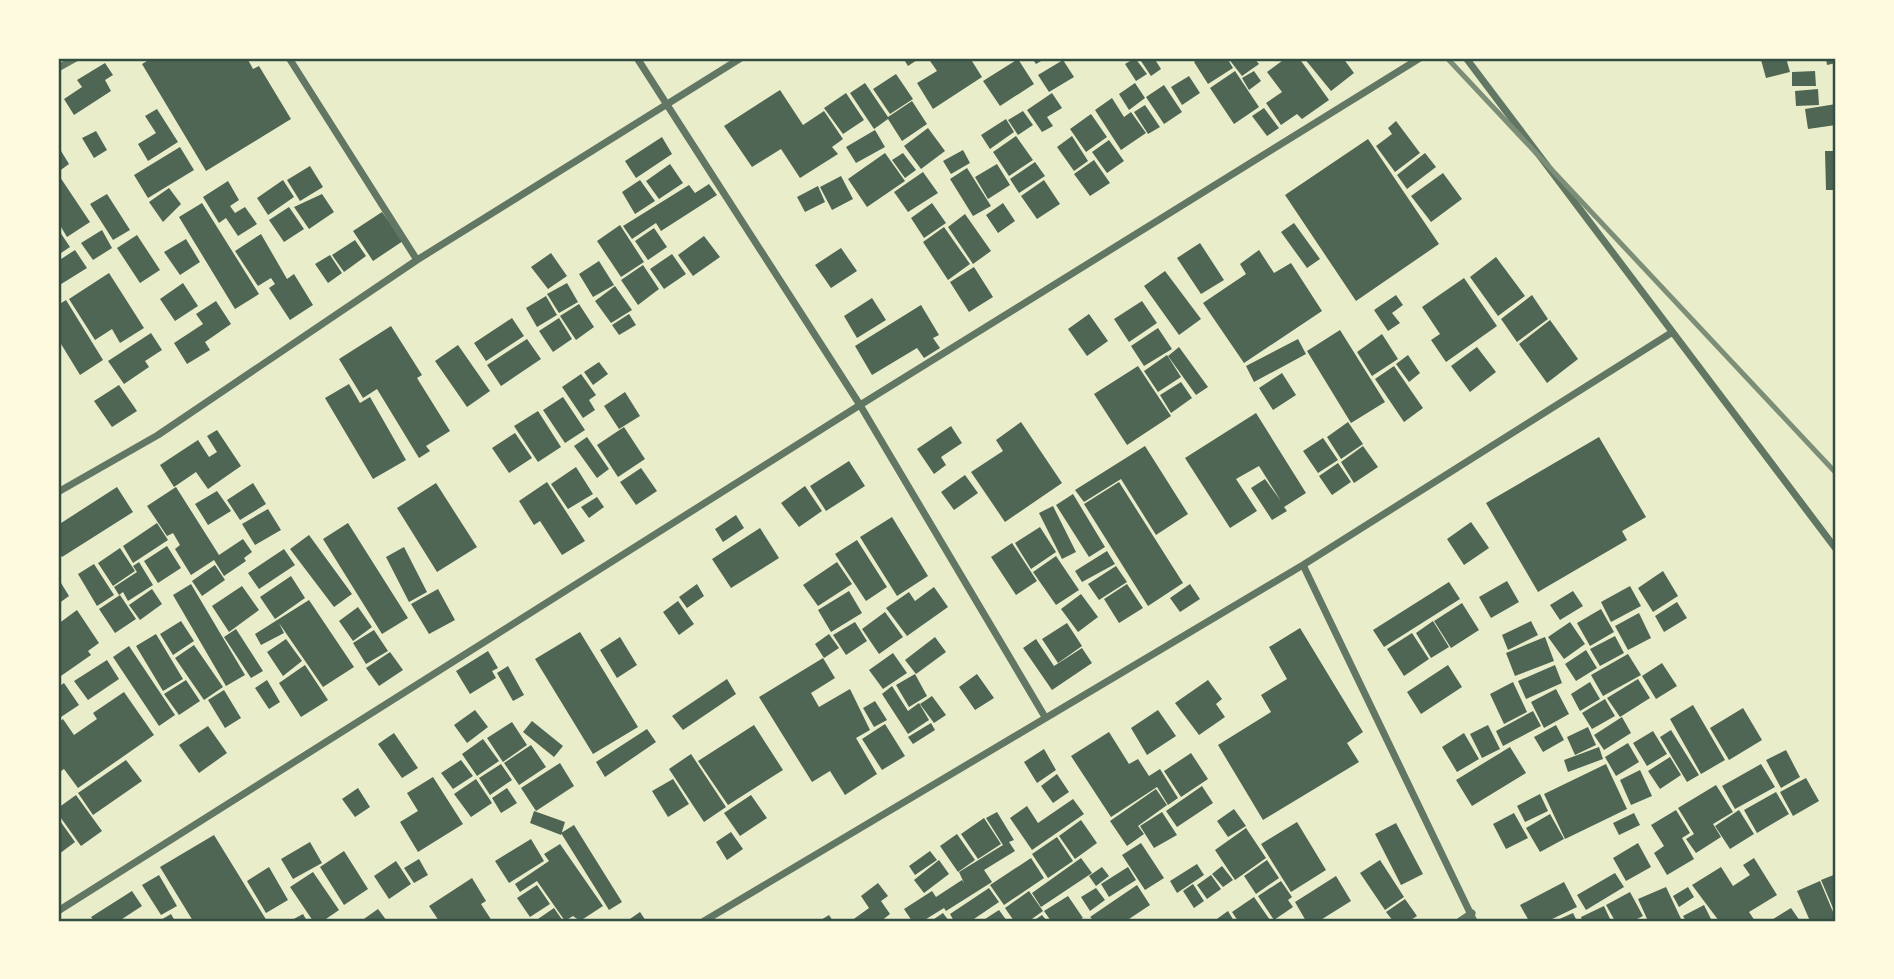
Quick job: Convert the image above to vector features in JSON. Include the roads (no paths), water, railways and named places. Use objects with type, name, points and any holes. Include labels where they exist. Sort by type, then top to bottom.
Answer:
[{"type":"street","points":[[58,68],[76,58]]},
{"type":"street","points":[[289,58],[417,260]]},
{"type":"street","points":[[637,58],[860,405],[1045,717]]},
{"type":"street","points":[[58,492],[159,435],[417,260],[741,58]]},
{"type":"street","points":[[58,911],[860,405],[1420,58]]},
{"type":"street","points":[[1466,58],[1836,549]]},
{"type":"street","points":[[704,921],[1303,565],[1671,333]]},
{"type":"street","points":[[1303,565],[1473,917],[1460,921]]},
{"type":"railway","points":[[1447,58],[1836,473]]}]
